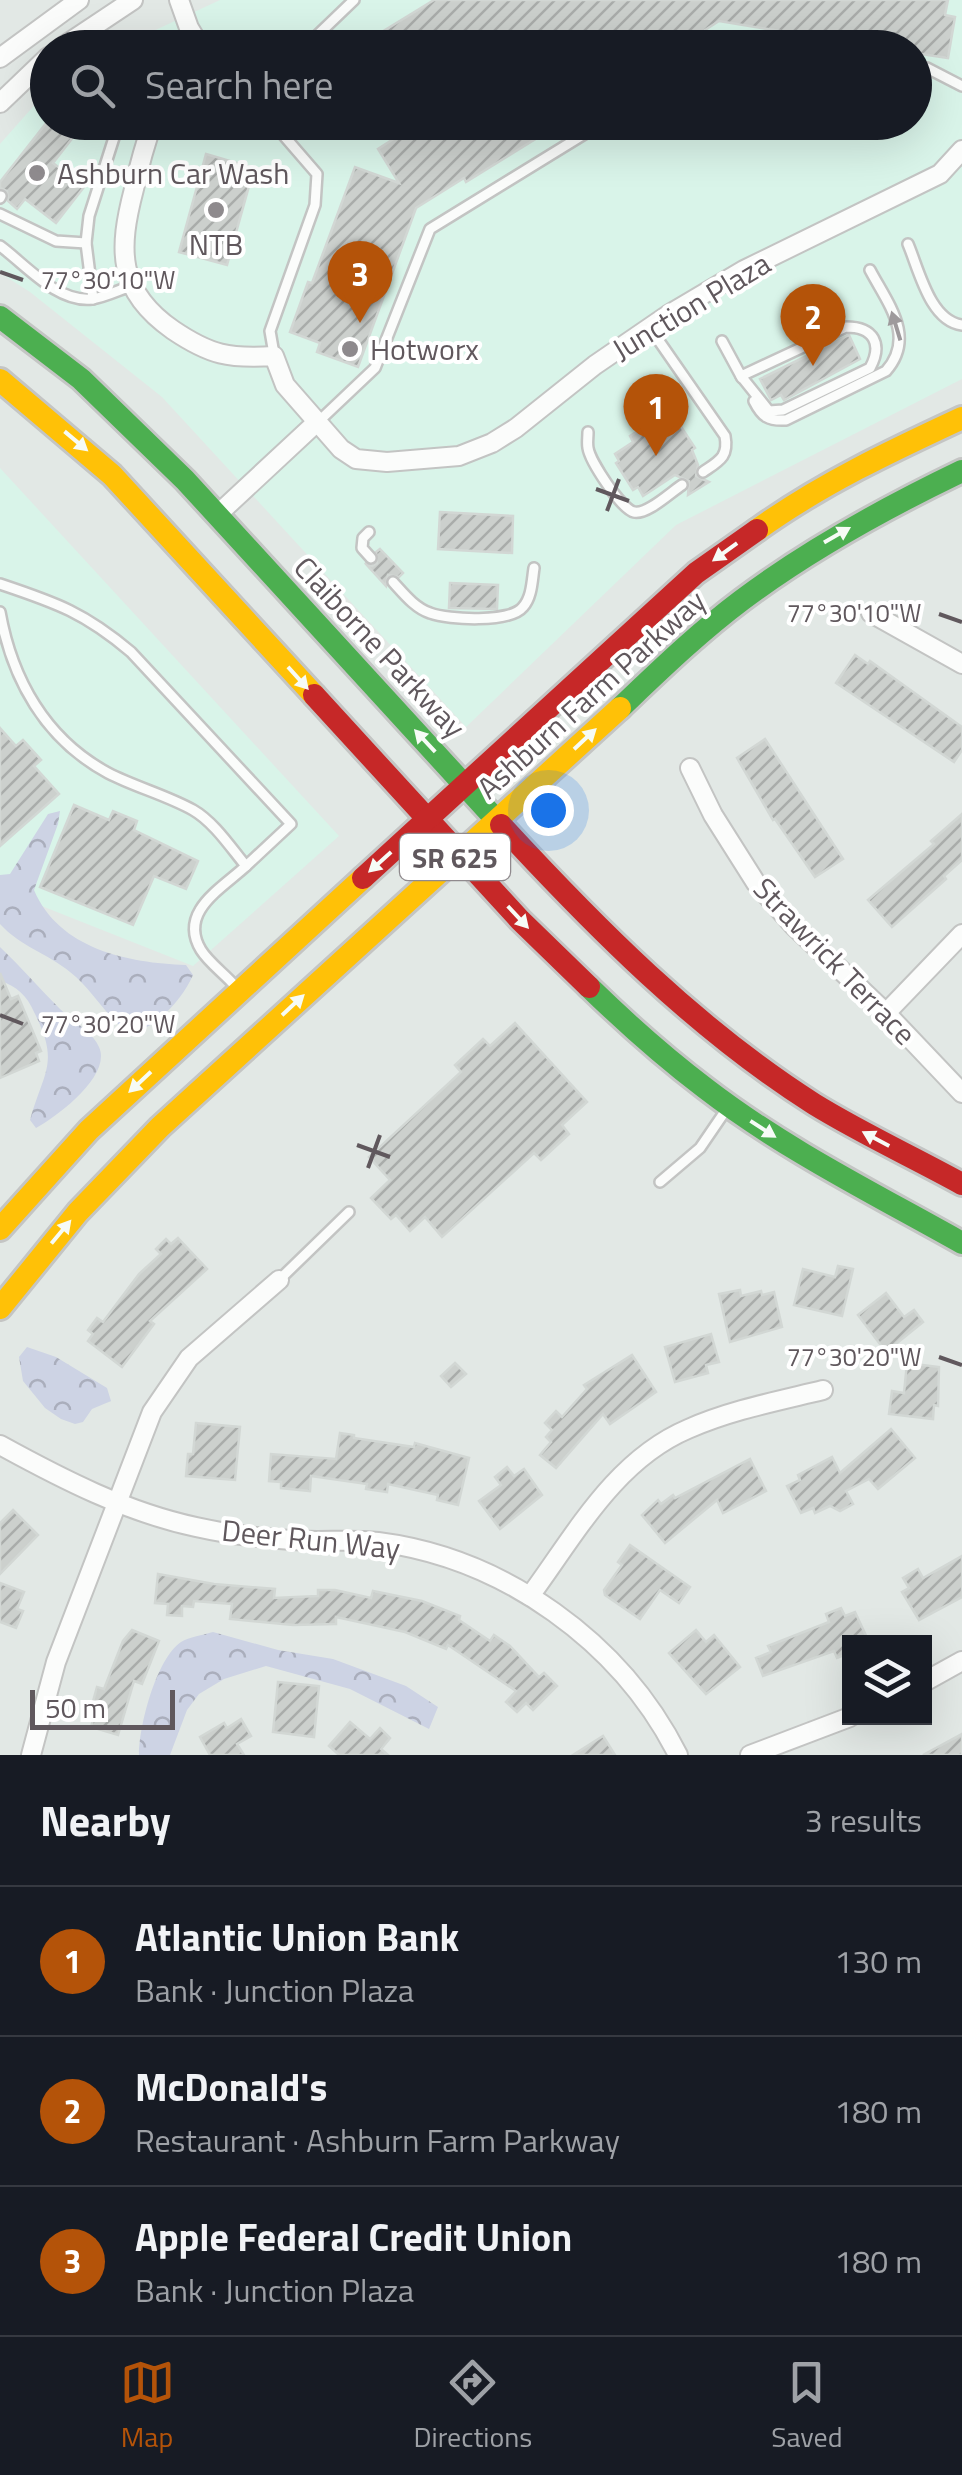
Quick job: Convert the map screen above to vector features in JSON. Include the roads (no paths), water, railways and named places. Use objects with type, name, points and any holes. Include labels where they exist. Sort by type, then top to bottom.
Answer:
[{"type":"main road","name":"Claiborne Parkway","points":[[0,317],[81,379],[216,515],[612,942],[707,1026],[816,1104],[962,1184]]},
{"type":"main road","points":[[0,380],[112,474],[458,854],[586,987],[675,1065],[729,1106],[793,1148],[962,1243]]},
{"type":"main road","name":"Ashburn Farm Parkway","points":[[0,1228],[88,1130],[696,572],[827,484],[962,418]]},
{"type":"main road","name":"Ashburn Farm Parkway","points":[[0,1308],[78,1212],[160,1127],[750,592],[779,570],[884,508],[962,471]]},
{"type":"street","points":[[38,30],[79,0]]},
{"type":"street","points":[[88,30],[133,0]]},
{"type":"street","points":[[178,0],[190,30]]},
{"type":"street","points":[[0,58],[30,36]]},
{"type":"street","points":[[0,103],[30,74]]},
{"type":"street","points":[[148,140],[124,226],[122,248],[132,286],[162,322],[199,347],[220,356],[274,356]]},
{"type":"street","name":"Junction Plaza","points":[[274,356],[285,385],[342,449],[356,459],[387,462],[459,456],[492,444],[595,365],[744,270],[940,174],[962,150]]},
{"type":"street","points":[[216,515],[317,422]]},
{"type":"street","points":[[871,613],[962,664]]},
{"type":"street","name":"Strawrick Terrace","points":[[690,768],[713,815],[756,882],[810,944],[886,1013],[962,1093]]},
{"type":"street","points":[[886,1013],[962,934]]},
{"type":"street","points":[[31,1755],[56,1662],[152,1412],[168,1384],[200,1347],[279,1280]]},
{"type":"street","points":[[530,1596],[598,1501],[644,1456],[685,1430],[716,1418],[822,1390]]},
{"type":"street","name":"Deer Run Way","points":[[0,1445],[115,1502],[196,1527],[253,1537],[365,1541],[456,1561],[530,1596],[563,1619],[612,1663],[654,1714],[678,1755]]},
{"type":"street","points":[[932,1677],[962,1660]]},
{"type":"street","points":[[750,1755],[842,1720]]},
{"type":"lane","points":[[323,30],[354,0]]},
{"type":"lane","points":[[932,70],[962,86]]},
{"type":"lane","points":[[93,298],[86,244],[89,216],[113,140]]},
{"type":"lane","points":[[274,356],[270,331],[315,205],[318,174],[288,140]]},
{"type":"lane","points":[[317,422],[375,368],[430,228],[574,140]]},
{"type":"lane","points":[[0,214],[56,241],[86,244]]},
{"type":"lane","points":[[908,244],[938,312],[952,324],[962,326]]},
{"type":"lane","points":[[0,246],[70,296],[93,298],[132,286]]},
{"type":"lane","points":[[722,341],[761,415],[771,421],[786,420],[886,371],[898,358],[901,346],[897,322],[870,270]]},
{"type":"lane","points":[[846,326],[859,327],[877,342],[877,355],[870,368],[783,410],[770,411],[762,405],[741,376],[846,326]]},
{"type":"lane","points":[[650,328],[725,436],[728,450],[702,472]]},
{"type":"lane","points":[[588,432],[588,450],[594,464],[624,507],[641,512],[682,486]]},
{"type":"lane","points":[[369,532],[363,538],[362,548],[370,558]]},
{"type":"lane","points":[[393,582],[415,605],[431,614],[493,619],[522,609],[530,594],[534,568]]},
{"type":"lane","points":[[0,584],[66,606],[104,629],[131,652],[291,824],[197,910],[192,922],[201,950],[239,990]]},
{"type":"lane","points":[[0,612],[9,654],[21,683],[56,734],[108,773],[196,811],[246,866]]},
{"type":"lane","points":[[660,1182],[700,1148],[729,1106]]},
{"type":"lane","points":[[279,1280],[348,1212]]},
{"type":"place","name":"Ashburn Car Wash","points":[[37,173]]},
{"type":"place","name":"NTB","points":[[216,210]]},
{"type":"place","name":"Apple Federal Credit Union","points":[[360,323]]},
{"type":"place","name":"Hotworx","points":[[350,349]]},
{"type":"place","name":"McDonald's","points":[[813,366]]},
{"type":"place","name":"Atlantic Union Bank","points":[[656,456]]}]
